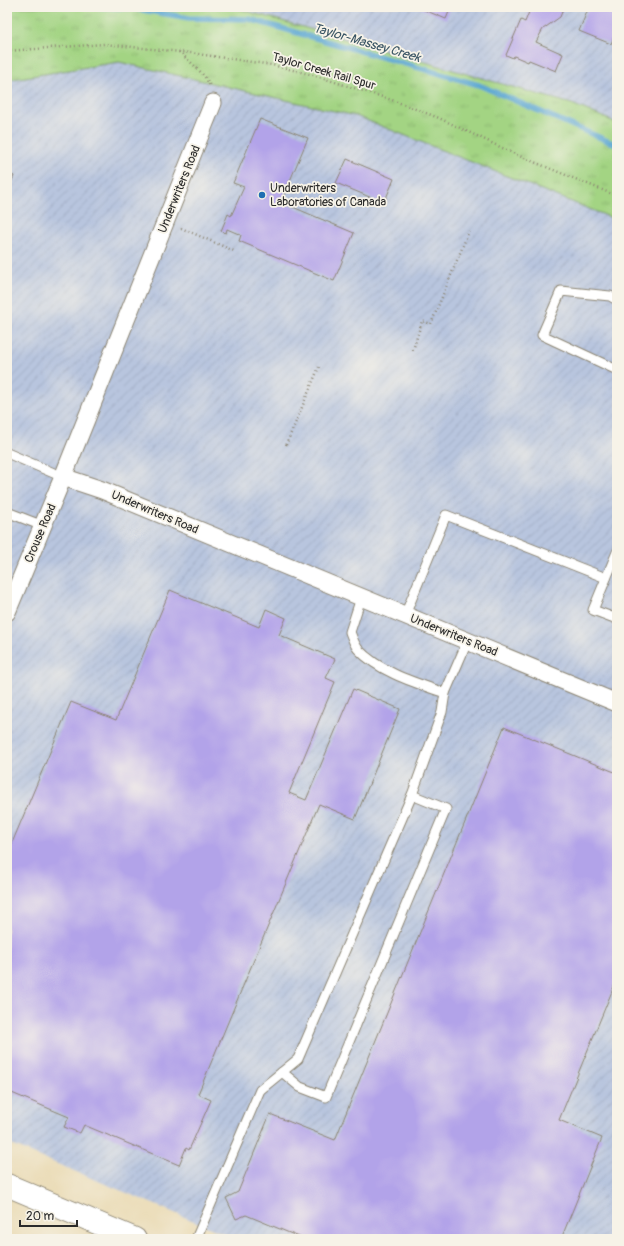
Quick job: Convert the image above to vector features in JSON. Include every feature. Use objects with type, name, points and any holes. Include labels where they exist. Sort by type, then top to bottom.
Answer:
[{"type":"main road","points":[[7,1185],[135,1239]]},
{"type":"street","name":"Underwriters Road","points":[[213,103],[63,477],[102,490],[361,598],[468,640],[617,703]]},
{"type":"street","name":"Crouse Road","points":[[7,612],[63,477]]},
{"type":"lane","points":[[617,300],[610,296],[561,291],[542,335],[617,370]]},
{"type":"lane","points":[[7,453],[63,477]]},
{"type":"lane","points":[[7,512],[43,526]]},
{"type":"lane","points":[[405,615],[446,515],[606,578]]},
{"type":"lane","points":[[617,552],[593,610],[617,619]]},
{"type":"lane","points":[[361,598],[350,632],[357,648],[382,668],[412,682],[445,693]]},
{"type":"lane","points":[[196,1239],[260,1090],[298,1059],[412,795],[442,712],[445,693],[468,640]]},
{"type":"lane","points":[[282,1072],[300,1087],[326,1098],[446,810],[412,795]]},
{"type":"path","name":"Taylor Creek Rail Spur","points":[[7,52],[104,44],[179,52],[272,65],[313,75],[392,100],[439,118],[517,155],[617,196]]},
{"type":"path","points":[[179,52],[209,84],[213,103]]},
{"type":"path","points":[[166,221],[234,251]]},
{"type":"path","points":[[413,350],[422,321],[430,324],[469,231]]},
{"type":"path","points":[[286,445],[319,367]]},
{"type":"shaded area","points":[[233,7],[617,7],[617,123],[572,104]]},
{"type":"shaded area","points":[[119,62],[356,116],[617,220],[617,1239],[237,1239],[7,1143],[7,80]]},
{"type":"green space","points":[[7,7],[233,7],[572,104],[617,123],[617,220],[356,116],[119,62],[7,80]]},
{"type":"building","points":[[417,7],[451,7],[446,19]]},
{"type":"building","points":[[531,7],[564,7],[560,17],[543,29],[536,42],[563,54],[556,71],[529,60],[528,62],[514,56],[513,58],[506,55],[521,20],[525,22]]},
{"type":"building","points":[[589,7],[617,7],[617,29],[611,44],[579,31]]},
{"type":"building","name":"Underwriters Laboratories of Canada","points":[[260,119],[308,138],[281,202],[354,233],[334,281],[239,241],[241,235],[227,229],[226,233],[221,231],[228,214],[231,216],[244,187],[233,183]]},
{"type":"building","points":[[347,159],[394,179],[384,203],[336,183]]},
{"type":"building","points":[[7,173],[14,176],[7,192]]},
{"type":"building","points":[[170,590],[259,627],[266,609],[286,618],[279,635],[335,659],[326,678],[335,682],[289,793],[306,800],[353,689],[400,709],[355,819],[319,804],[198,1094],[211,1100],[189,1150],[186,1148],[179,1165],[84,1125],[80,1133],[64,1127],[69,1117],[7,1091],[7,855],[71,702],[116,720]]},
{"type":"building","points":[[504,727],[617,773],[617,979],[559,1120],[602,1138],[561,1239],[304,1239],[246,1215],[236,1219],[226,1198],[238,1192],[270,1114],[335,1140]]},
{"type":"waterway","name":"Taylor-Massey Creek","points":[[100,7],[131,8],[189,18],[249,19],[479,85],[617,145]]},
{"type":"place","name":"Underwriters Laboratories of Canada","points":[[262,195]]}]
